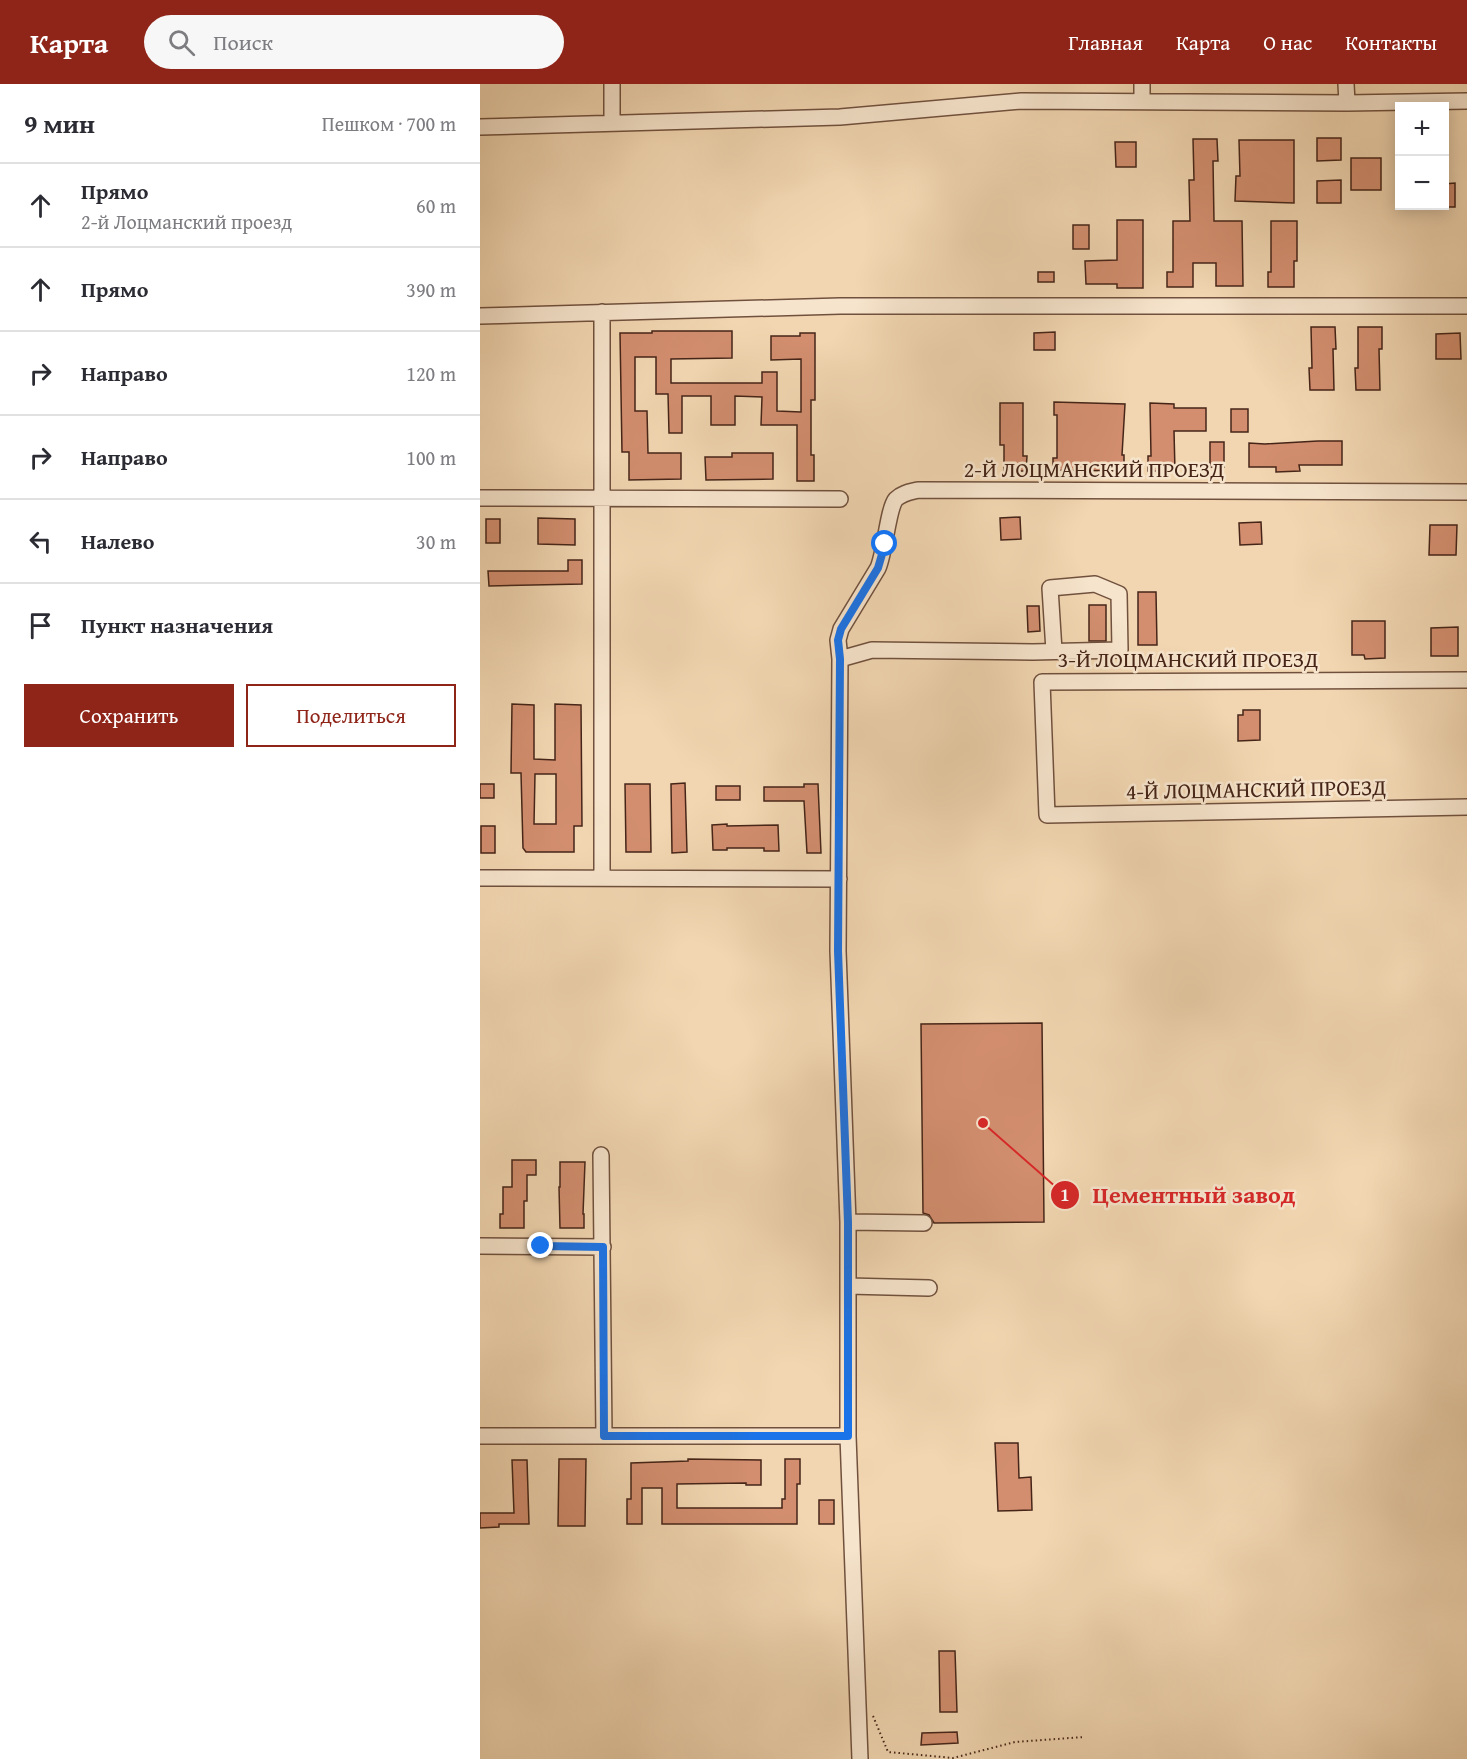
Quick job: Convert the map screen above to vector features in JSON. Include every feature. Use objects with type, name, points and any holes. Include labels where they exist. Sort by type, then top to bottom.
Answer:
[{"type":"street","points":[[612,84],[612,123]]},
{"type":"street","points":[[1142,84],[1142,100]]},
{"type":"street","points":[[1346,84],[1347,103]]},
{"type":"street","points":[[480,127],[840,117],[1021,101],[1347,103],[1467,101]]},
{"type":"street","points":[[480,316],[842,306],[1467,306]]},
{"type":"street","points":[[602,312],[602,878]]},
{"type":"street","name":"2-Й ЛОЦМАНСКИЙ ПРОЕЗД","points":[[860,1759],[848,1436],[848,1222],[838,951],[839,634],[878,568],[895,499],[906,492],[918,490],[1467,492]]},
{"type":"street","points":[[480,498],[840,499]]},
{"type":"street","points":[[840,659],[872,650],[1054,651],[1120,650],[1119,594],[1095,584],[1050,588],[1054,651]]},
{"type":"street","name":"3-Й ЛОЦМАНСКИЙ ПРОЕЗД","points":[[1047,815],[1042,682],[1467,680]]},
{"type":"street","name":"4-Й ЛОЦМАНСКИЙ ПРОЕЗД","points":[[1047,815],[1467,807]]},
{"type":"street","points":[[480,878],[838,879]]},
{"type":"street","points":[[601,1155],[604,1436]]},
{"type":"street","points":[[848,1222],[924,1223]]},
{"type":"street","points":[[480,1246],[603,1247]]},
{"type":"street","points":[[848,1286],[929,1288]]},
{"type":"street","points":[[480,1436],[848,1436]]},
{"type":"path","points":[[871,1713],[878,1723],[888,1752],[953,1758],[1015,1742],[1084,1737]]},
{"type":"building","points":[[1317,138],[1341,138],[1341,160],[1317,161]]},
{"type":"building","points":[[1193,139],[1217,139],[1218,161],[1213,161],[1214,221],[1242,221],[1243,286],[1216,286],[1216,263],[1193,263],[1193,287],[1167,287],[1167,272],[1173,272],[1173,221],[1190,221],[1189,180],[1194,180]]},
{"type":"building","points":[[1239,140],[1294,140],[1294,203],[1235,201],[1236,176],[1240,176]]},
{"type":"building","points":[[1115,142],[1136,142],[1136,167],[1116,167]]},
{"type":"building","points":[[1351,158],[1381,158],[1381,190],[1351,190]]},
{"type":"building","points":[[1341,180],[1341,203],[1317,203],[1317,181]]},
{"type":"building","points":[[1455,183],[1455,207],[1449,207],[1449,184]]},
{"type":"building","points":[[1117,220],[1143,220],[1143,288],[1117,288],[1117,284],[1086,284],[1085,261],[1117,260]]},
{"type":"building","points":[[1271,221],[1297,221],[1297,261],[1294,261],[1294,287],[1268,287],[1268,272],[1271,272]]},
{"type":"building","points":[[1073,225],[1089,225],[1089,249],[1073,249]]},
{"type":"building","points":[[1038,272],[1054,272],[1054,282],[1038,282]]},
{"type":"building","points":[[1311,327],[1335,327],[1334,390],[1310,390]]},
{"type":"building","points":[[1358,327],[1382,327],[1382,349],[1379,349],[1380,390],[1356,390]]},
{"type":"building","points":[[652,331],[732,331],[732,358],[671,359],[671,383],[762,383],[762,372],[777,372],[777,411],[801,412],[801,359],[771,360],[771,336],[800,336],[800,333],[815,333],[815,400],[811,400],[811,455],[814,455],[814,481],[797,481],[797,425],[761,425],[762,397],[735,396],[735,425],[711,425],[711,396],[682,396],[682,433],[669,433],[668,394],[656,394],[656,357],[635,357],[635,411],[647,411],[648,453],[681,453],[681,479],[629,480],[629,452],[622,452],[620,333],[652,333]]},
{"type":"building","points":[[1055,332],[1055,350],[1034,350],[1034,333]]},
{"type":"building","points":[[1460,333],[1461,359],[1436,359],[1436,334]]},
{"type":"building","points":[[1054,402],[1125,404],[1122,455],[1124,455],[1124,471],[1053,470],[1053,458],[1057,458],[1057,415],[1054,415]]},
{"type":"building","points":[[1000,403],[1023,403],[1023,456],[1027,456],[1026,471],[1004,471],[1004,445],[1000,445]]},
{"type":"building","points":[[1150,403],[1174,404],[1174,408],[1206,408],[1206,431],[1174,431],[1175,471],[1148,471],[1148,456],[1151,456]]},
{"type":"building","points":[[1231,409],[1248,409],[1248,432],[1231,432]]},
{"type":"building","points":[[1342,441],[1342,465],[1299,465],[1300,471],[1276,472],[1276,467],[1249,467],[1249,443]]},
{"type":"building","points":[[1210,442],[1224,442],[1224,467],[1210,467]]},
{"type":"building","points":[[732,453],[773,453],[773,479],[706,480],[705,457],[732,457]]},
{"type":"building","points":[[1020,517],[1021,539],[1001,540],[1000,518]]},
{"type":"building","points":[[538,518],[575,519],[575,545],[538,544]]},
{"type":"building","points":[[486,519],[500,519],[500,543],[486,543]]},
{"type":"building","points":[[1261,522],[1262,544],[1240,545],[1239,523]]},
{"type":"building","points":[[1430,525],[1457,525],[1456,555],[1429,555]]},
{"type":"building","points":[[568,560],[582,560],[582,584],[489,586],[488,571],[568,571]]},
{"type":"building","points":[[1138,592],[1156,592],[1157,645],[1138,645]]},
{"type":"building","points":[[1089,605],[1106,605],[1106,641],[1089,641]]},
{"type":"building","points":[[1027,606],[1039,606],[1040,631],[1028,632]]},
{"type":"building","points":[[1352,621],[1385,621],[1385,658],[1365,659],[1364,655],[1352,655]]},
{"type":"building","points":[[1458,627],[1458,656],[1431,656],[1431,628]]},
{"type":"building","points":[[512,704],[534,705],[534,759],[555,760],[555,704],[581,705],[582,826],[574,826],[574,852],[526,852],[523,848],[521,773],[511,773]],"holes":[[[535,774],[556,774],[556,824],[534,824]]]},
{"type":"building","points":[[1243,710],[1260,710],[1260,740],[1238,741],[1238,715],[1243,715]]},
{"type":"building","points":[[685,783],[687,852],[672,853],[671,784]]},
{"type":"building","points":[[480,784],[494,784],[494,798],[480,798]]},
{"type":"building","points":[[625,784],[650,784],[651,852],[626,852]]},
{"type":"building","points":[[804,784],[818,784],[821,853],[807,853],[804,801],[764,801],[764,787],[804,787]]},
{"type":"building","points":[[716,786],[740,786],[740,800],[716,800]]},
{"type":"building","points":[[727,824],[727,826],[778,825],[779,851],[764,851],[764,848],[713,850],[712,825]]},
{"type":"building","points":[[481,826],[495,826],[495,853],[481,853]]},
{"type":"building","points":[[1042,1023],[1044,1222],[934,1223],[929,1215],[923,1213],[921,1024]]},
{"type":"building","points":[[512,1160],[536,1160],[536,1175],[527,1175],[524,1228],[500,1228],[500,1214],[503,1214],[503,1187],[512,1187]]},
{"type":"building","points":[[560,1162],[585,1162],[584,1228],[560,1228]]},
{"type":"building","points":[[995,1443],[1018,1443],[1019,1478],[1031,1477],[1032,1510],[998,1511]]},
{"type":"building","points":[[559,1459],[586,1459],[585,1526],[558,1526]]},
{"type":"building","points":[[688,1459],[761,1460],[761,1485],[746,1485],[746,1483],[677,1484],[677,1508],[782,1508],[782,1499],[785,1499],[785,1459],[800,1459],[800,1484],[797,1484],[797,1524],[662,1524],[662,1488],[642,1488],[642,1524],[627,1524],[627,1499],[631,1499],[631,1463],[688,1461]]},
{"type":"building","points":[[512,1460],[527,1460],[529,1524],[499,1524],[499,1527],[480,1528],[480,1513],[514,1513]]},
{"type":"building","points":[[819,1500],[834,1500],[834,1524],[819,1524]]},
{"type":"building","points":[[939,1651],[955,1651],[957,1712],[940,1712]]},
{"type":"building","points":[[957,1732],[958,1743],[921,1745],[922,1733]]},
{"type":"place","name":"Цементный завод","points":[[983,1123]]},
{"type":"route","points":[[541,1246],[603,1247],[604,1436],[848,1436],[848,1222],[838,951],[840,659],[838,640],[841,629],[878,568],[885,544]]}]
